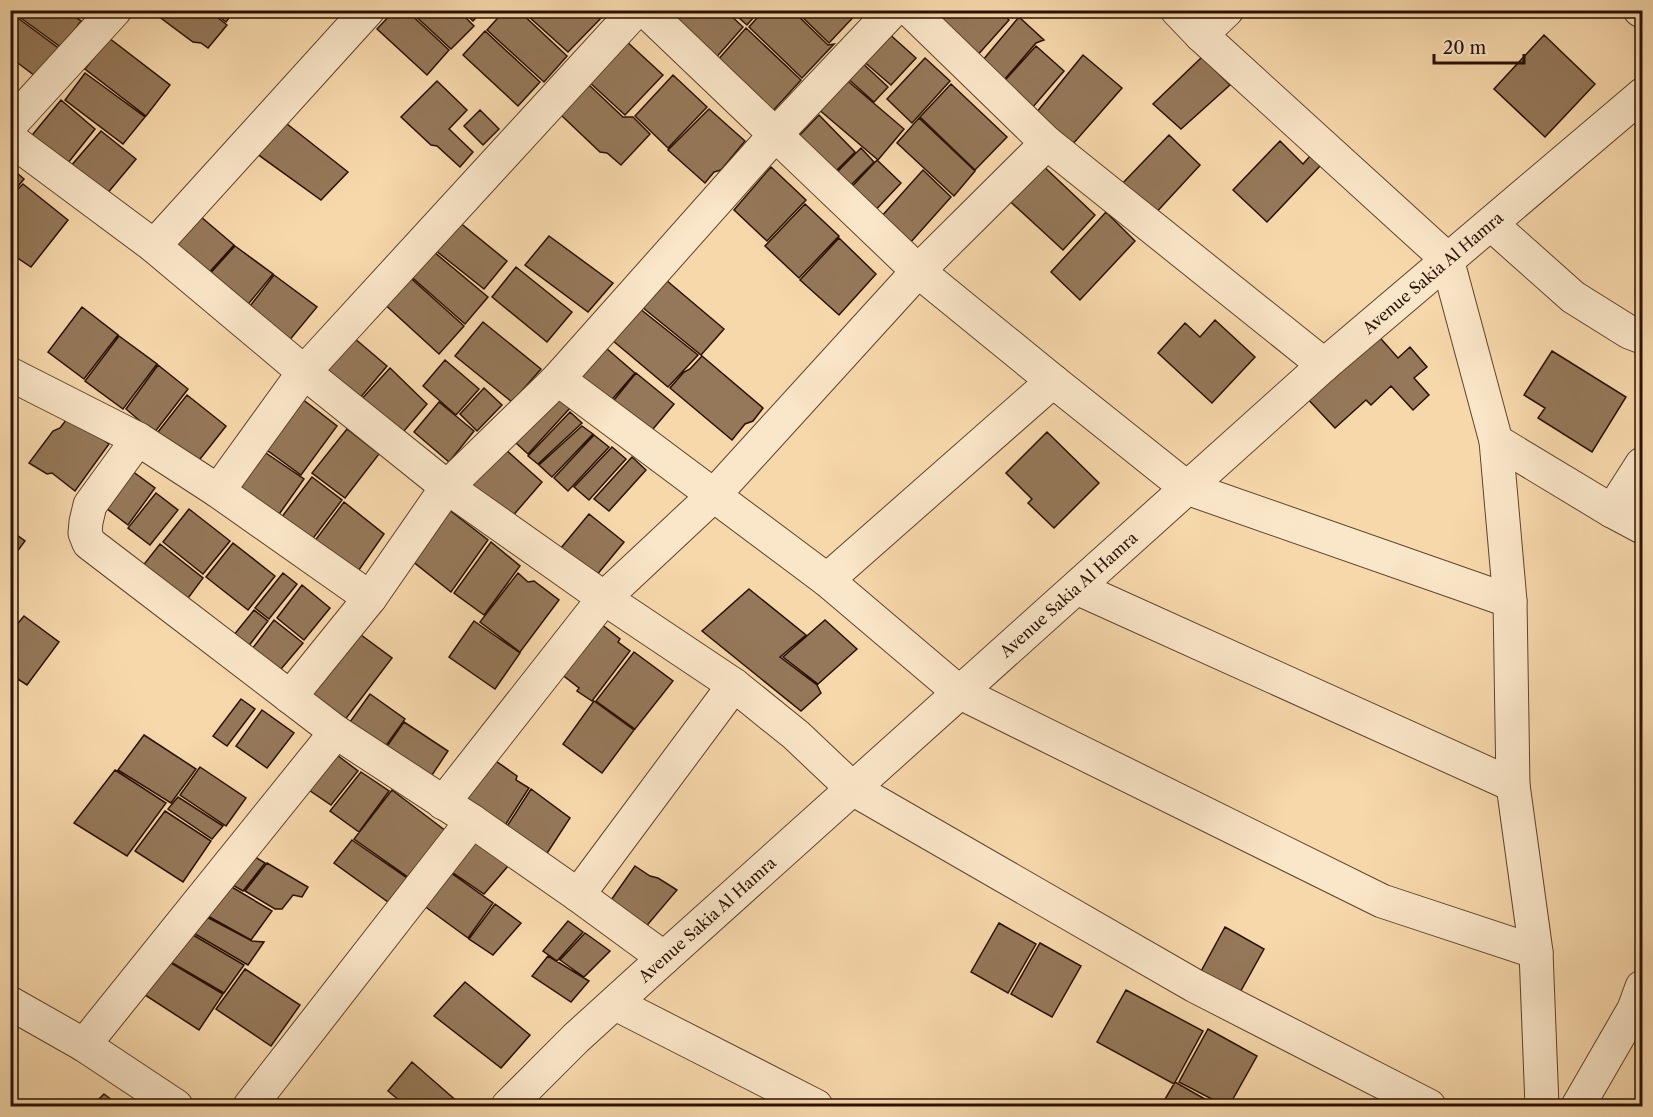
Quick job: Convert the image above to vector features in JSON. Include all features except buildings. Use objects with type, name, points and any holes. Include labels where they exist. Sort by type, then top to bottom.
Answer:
[{"type":"street","points":[[10,125],[115,10]]},
{"type":"street","points":[[154,246],[368,10]]},
{"type":"street","points":[[218,491],[304,372],[636,10]]},
{"type":"street","points":[[645,10],[918,271],[1187,488],[1510,601]]},
{"type":"street","points":[[290,697],[370,598],[447,487],[558,379],[775,135],[893,10]]},
{"type":"street","points":[[910,10],[1047,143],[1324,365]]},
{"type":"street","points":[[1177,10],[1202,36],[1448,259],[1496,441],[1510,601],[1513,785],[1536,952],[1542,1107]]},
{"type":"street","points":[[1202,36],[1227,10]]},
{"type":"street","name":"Avenue Sakia Al Hamra","points":[[508,1107],[576,1038],[1324,365],[1642,95]]},
{"type":"street","points":[[10,139],[154,246],[304,372],[447,487],[604,598],[734,685],[796,735],[854,789],[1195,986],[1429,1107]]},
{"type":"street","points":[[443,802],[604,598],[713,496],[918,271],[1047,143]]},
{"type":"street","points":[[1491,224],[1573,297],[1629,332],[1642,336]]},
{"type":"street","points":[[10,374],[138,439],[218,491],[370,598]]},
{"type":"street","points":[[558,379],[827,580],[959,692],[1382,902],[1536,952]]},
{"type":"street","points":[[827,580],[1053,381]]},
{"type":"street","points":[[138,439],[90,506],[85,533],[89,543],[336,732],[472,821],[664,958]]},
{"type":"street","points":[[1496,441],[1642,527]]},
{"type":"street","points":[[1612,511],[1642,464]]},
{"type":"street","points":[[1077,588],[1513,785]]},
{"type":"street","points":[[578,895],[734,685]]},
{"type":"street","points":[[84,1045],[336,732]]},
{"type":"street","points":[[250,1107],[472,821]]},
{"type":"street","points":[[1578,1107],[1634,1009],[1642,987]]},
{"type":"street","points":[[10,1003],[84,1045],[176,1107]]},
{"type":"street","points":[[616,1004],[816,1107]]}]
